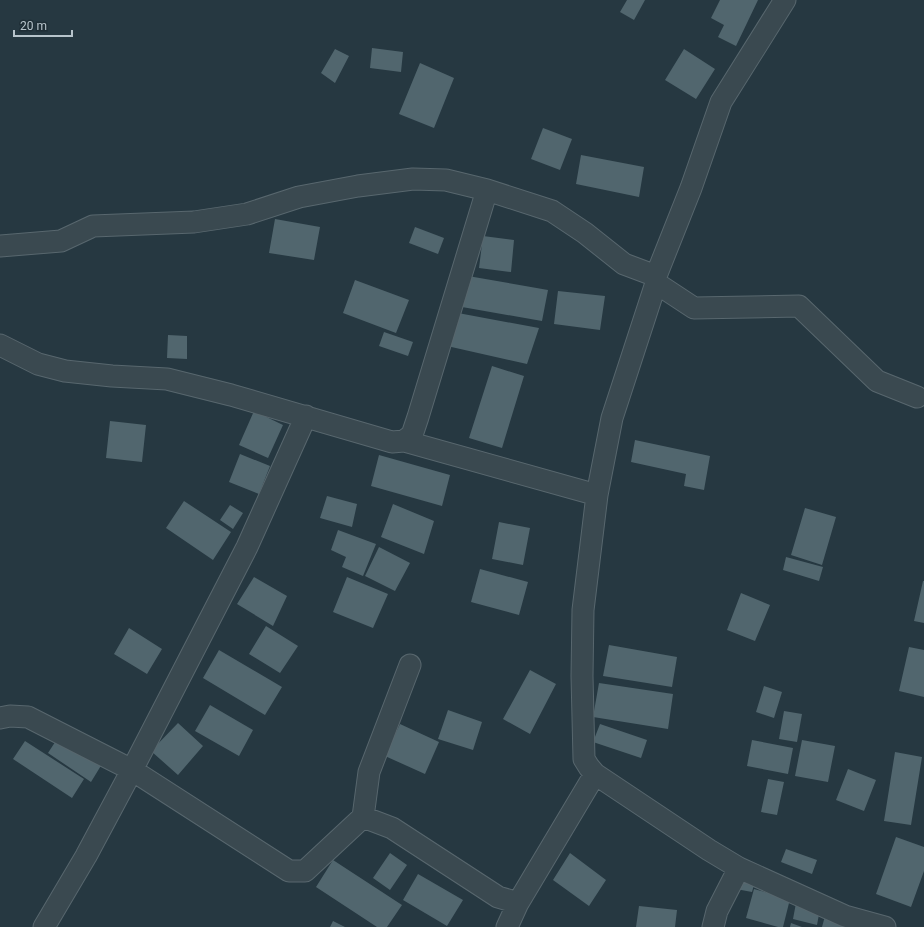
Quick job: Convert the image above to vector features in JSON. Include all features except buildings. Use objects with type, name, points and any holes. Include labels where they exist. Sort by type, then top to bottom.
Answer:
[{"type":"street","points":[[785,0],[721,102],[691,188],[656,280],[612,418],[597,495],[583,610],[582,676],[584,759],[596,774],[738,868],[845,916],[885,927]]},
{"type":"street","points":[[0,246],[61,241],[93,226],[194,222],[247,214],[299,197],[358,186],[413,179],[446,180],[487,190],[552,211],[585,233],[624,264],[656,280],[694,308],[799,306],[876,381],[917,397]]},
{"type":"street","points":[[404,441],[412,435],[418,417],[487,190]]},
{"type":"street","points":[[0,345],[38,364],[65,371],[112,376],[167,379],[306,416],[392,442],[404,441],[597,495]]},
{"type":"street","points":[[44,927],[86,856],[132,770],[247,547],[306,416]]},
{"type":"street","points":[[0,718],[10,716],[28,717],[132,770],[289,871],[305,871],[363,817],[369,772],[410,665]]},
{"type":"street","points":[[507,927],[518,903],[596,774]]},
{"type":"street","points":[[363,817],[392,828],[498,897],[518,903]]},
{"type":"street","points":[[713,927],[717,911],[738,868]]}]
